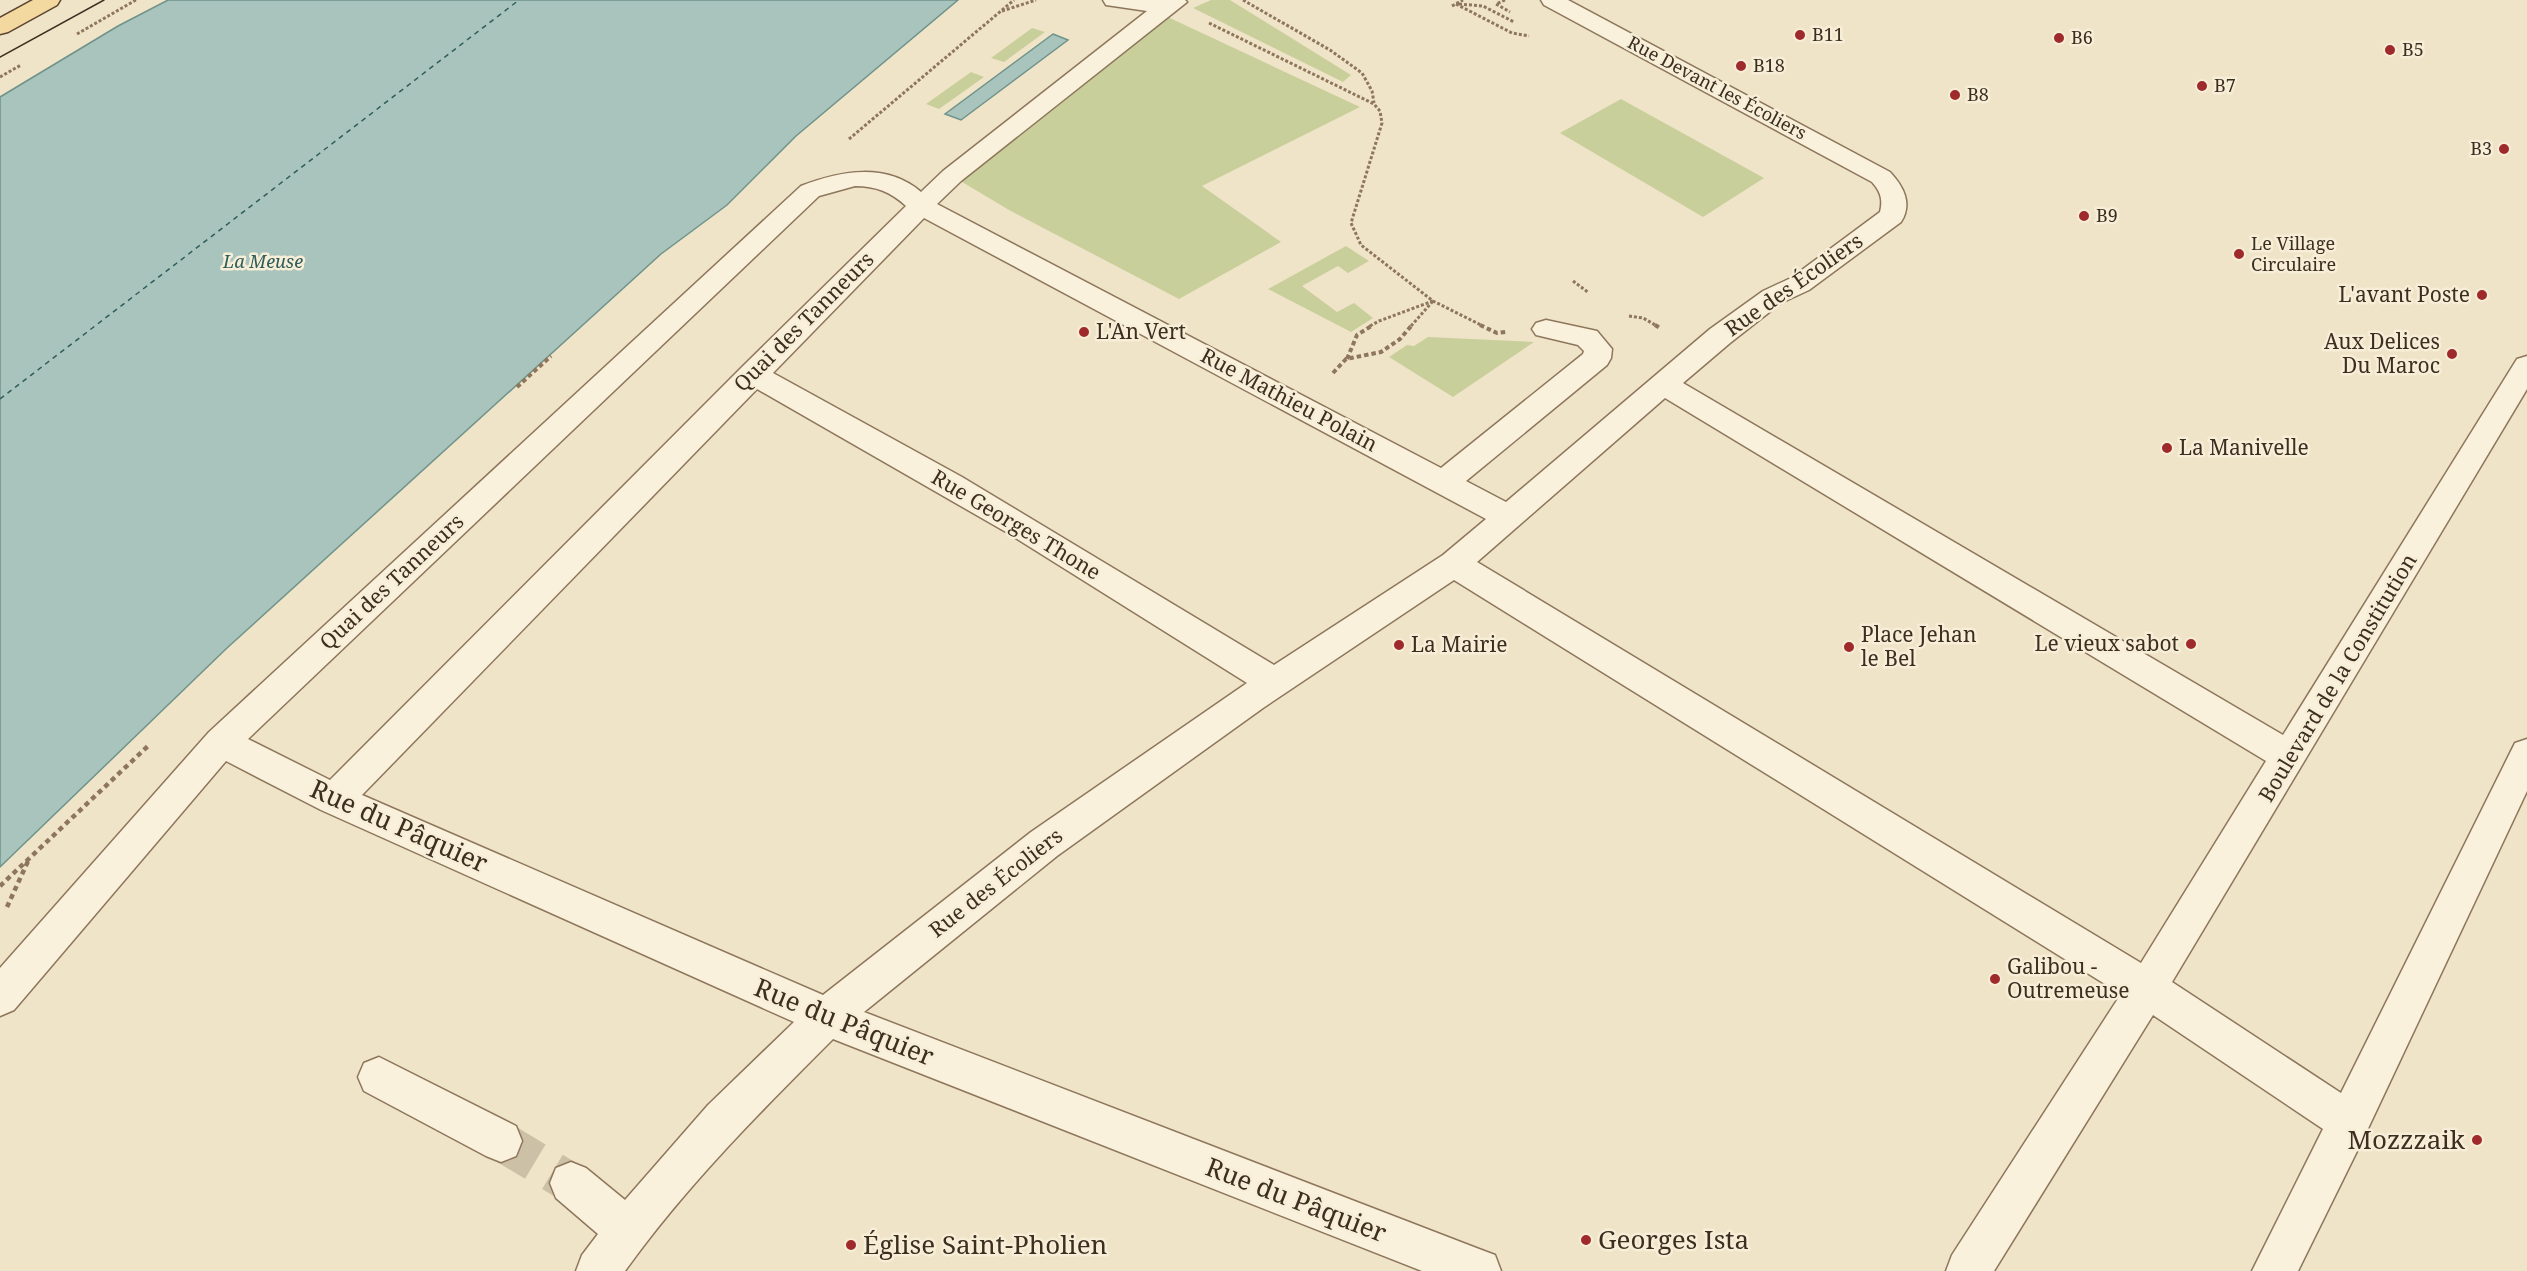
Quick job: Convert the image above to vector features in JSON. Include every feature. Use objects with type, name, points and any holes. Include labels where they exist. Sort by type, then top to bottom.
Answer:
[{"type":"main road","points":[[0,27],[49,0]]},
{"type":"street","points":[[1114,0],[1133,3],[1175,2]]},
{"type":"street","name":"Rue Devant les Écoliers","points":[[1552,0],[1881,177]]},
{"type":"street","name":"Quai des Tanneurs","points":[[334,798],[952,176],[1175,2]]},
{"type":"street","name":"Rue Mathieu Polain","points":[[810,191],[833,181],[856,177],[876,179],[903,191],[921,206],[1509,517]]},
{"type":"street","name":"Rue des Écoliers","points":[[1663,384],[1720,336],[1772,297],[1800,284],[1892,216],[1896,204],[1892,190],[1881,177]]},
{"type":"street","name":"Quai des Tanneurs","points":[[0,997],[221,742],[810,191]]},
{"type":"street","points":[[1444,482],[1597,358],[1598,349],[1587,338],[1546,329]]},
{"type":"street","name":"Boulevard de la Constitution","points":[[1968,1271],[2290,757],[2527,366]]},
{"type":"street","name":"Rue Georges Thone","points":[[753,374],[823,411],[1030,533],[1275,683]]},
{"type":"street","points":[[2290,757],[1663,384],[1454,564],[2147,988],[2349,1122]]},
{"type":"street","name":"Rue des Écoliers","points":[[598,1271],[628,1230],[723,1120],[827,1017],[1044,844],[1275,683],[1454,564]]},
{"type":"street","name":"Rue du Pâquier","points":[[221,742],[334,798],[827,1017],[1479,1271]]},
{"type":"street","points":[[2274,1271],[2349,1122],[2527,754]]},
{"type":"street","points":[[380,1077],[501,1142]]},
{"type":"street","points":[[571,1183],[628,1230]]},
{"type":"path","points":[[848,140],[1014,0]]},
{"type":"path","points":[[999,12],[1036,0]]},
{"type":"path","points":[[1243,0],[1330,50],[1362,73],[1372,91],[1374,104]]},
{"type":"path","points":[[1463,0],[1454,5],[1483,6],[1518,24]]},
{"type":"path","points":[[1503,0],[1496,4],[1516,15]]},
{"type":"path","points":[[1175,2],[1374,104],[1380,111],[1382,123],[1351,223],[1361,244],[1433,301],[1497,333],[1546,329]]},
{"type":"path","points":[[1381,352],[1400,339],[1433,301]]},
{"type":"path","points":[[1346,360],[1357,335],[1379,321],[1433,301]]},
{"type":"path","points":[[1626,315],[1643,318],[1661,328]]},
{"type":"path","points":[[517,387],[551,356]]},
{"type":"path","points":[[0,886],[31,855],[4,913]]},
{"type":"green space","points":[[1211,0],[1230,0],[1351,75],[1343,82],[1193,8]]},
{"type":"green space","points":[[1157,12],[1360,107],[1202,186],[1281,242],[1179,299],[1009,210],[952,176]]},
{"type":"green space","points":[[1032,28],[1045,32],[1004,62],[991,58]]},
{"type":"green space","points":[[971,72],[984,77],[939,109],[926,104]]},
{"type":"green space","points":[[1621,99],[1764,178],[1703,217],[1560,133]]},
{"type":"green space","points":[[1346,246],[1369,261],[1348,273],[1338,266],[1302,286],[1337,312],[1354,303],[1373,318],[1351,332],[1268,289]]},
{"type":"green space","points":[[1428,337],[1534,342],[1453,397],[1389,357],[1407,345],[1414,346]]},
{"type":"water","name":"La Meuse","points":[[168,0],[958,0],[796,136],[727,205],[661,254],[227,648],[0,867],[0,97],[118,26]]},
{"type":"water","points":[[1053,34],[1068,40],[961,120],[945,114]]},
{"type":"ferry route","points":[[0,399],[519,0]]},
{"type":"tunnel","points":[[501,1141],[571,1183]]},
{"type":"tram line","points":[[0,57],[104,0]]},
{"type":"place","name":"B11","points":[[1800,35]]},
{"type":"place","name":"B6","points":[[2059,38]]},
{"type":"place","name":"B5","points":[[2390,50]]},
{"type":"place","name":"B18","points":[[1741,66]]},
{"type":"place","name":"B7","points":[[2202,86]]},
{"type":"place","name":"B8","points":[[1955,95]]},
{"type":"place","name":"B3","points":[[2504,149]]},
{"type":"place","name":"B9","points":[[2084,216]]},
{"type":"place","name":"Le Village Circulaire","points":[[2239,254]]},
{"type":"place","name":"L'avant Poste","points":[[2482,295]]},
{"type":"place","name":"L'An Vert","points":[[1084,332]]},
{"type":"place","name":"Aux Delices Du Maroc","points":[[2452,354]]},
{"type":"place","name":"La Manivelle","points":[[2167,448]]},
{"type":"place","name":"Le vieux sabot","points":[[2191,644]]},
{"type":"place","name":"La Mairie","points":[[1399,645]]},
{"type":"place","name":"Place Jehan le Bel","points":[[1849,647]]},
{"type":"place","name":"Galibou - Outremeuse","points":[[1995,979]]},
{"type":"place","name":"Mozzzaik","points":[[2477,1140]]},
{"type":"place","name":"Georges Ista","points":[[1586,1240]]},
{"type":"place","name":"Église Saint-Pholien","points":[[851,1245]]}]
